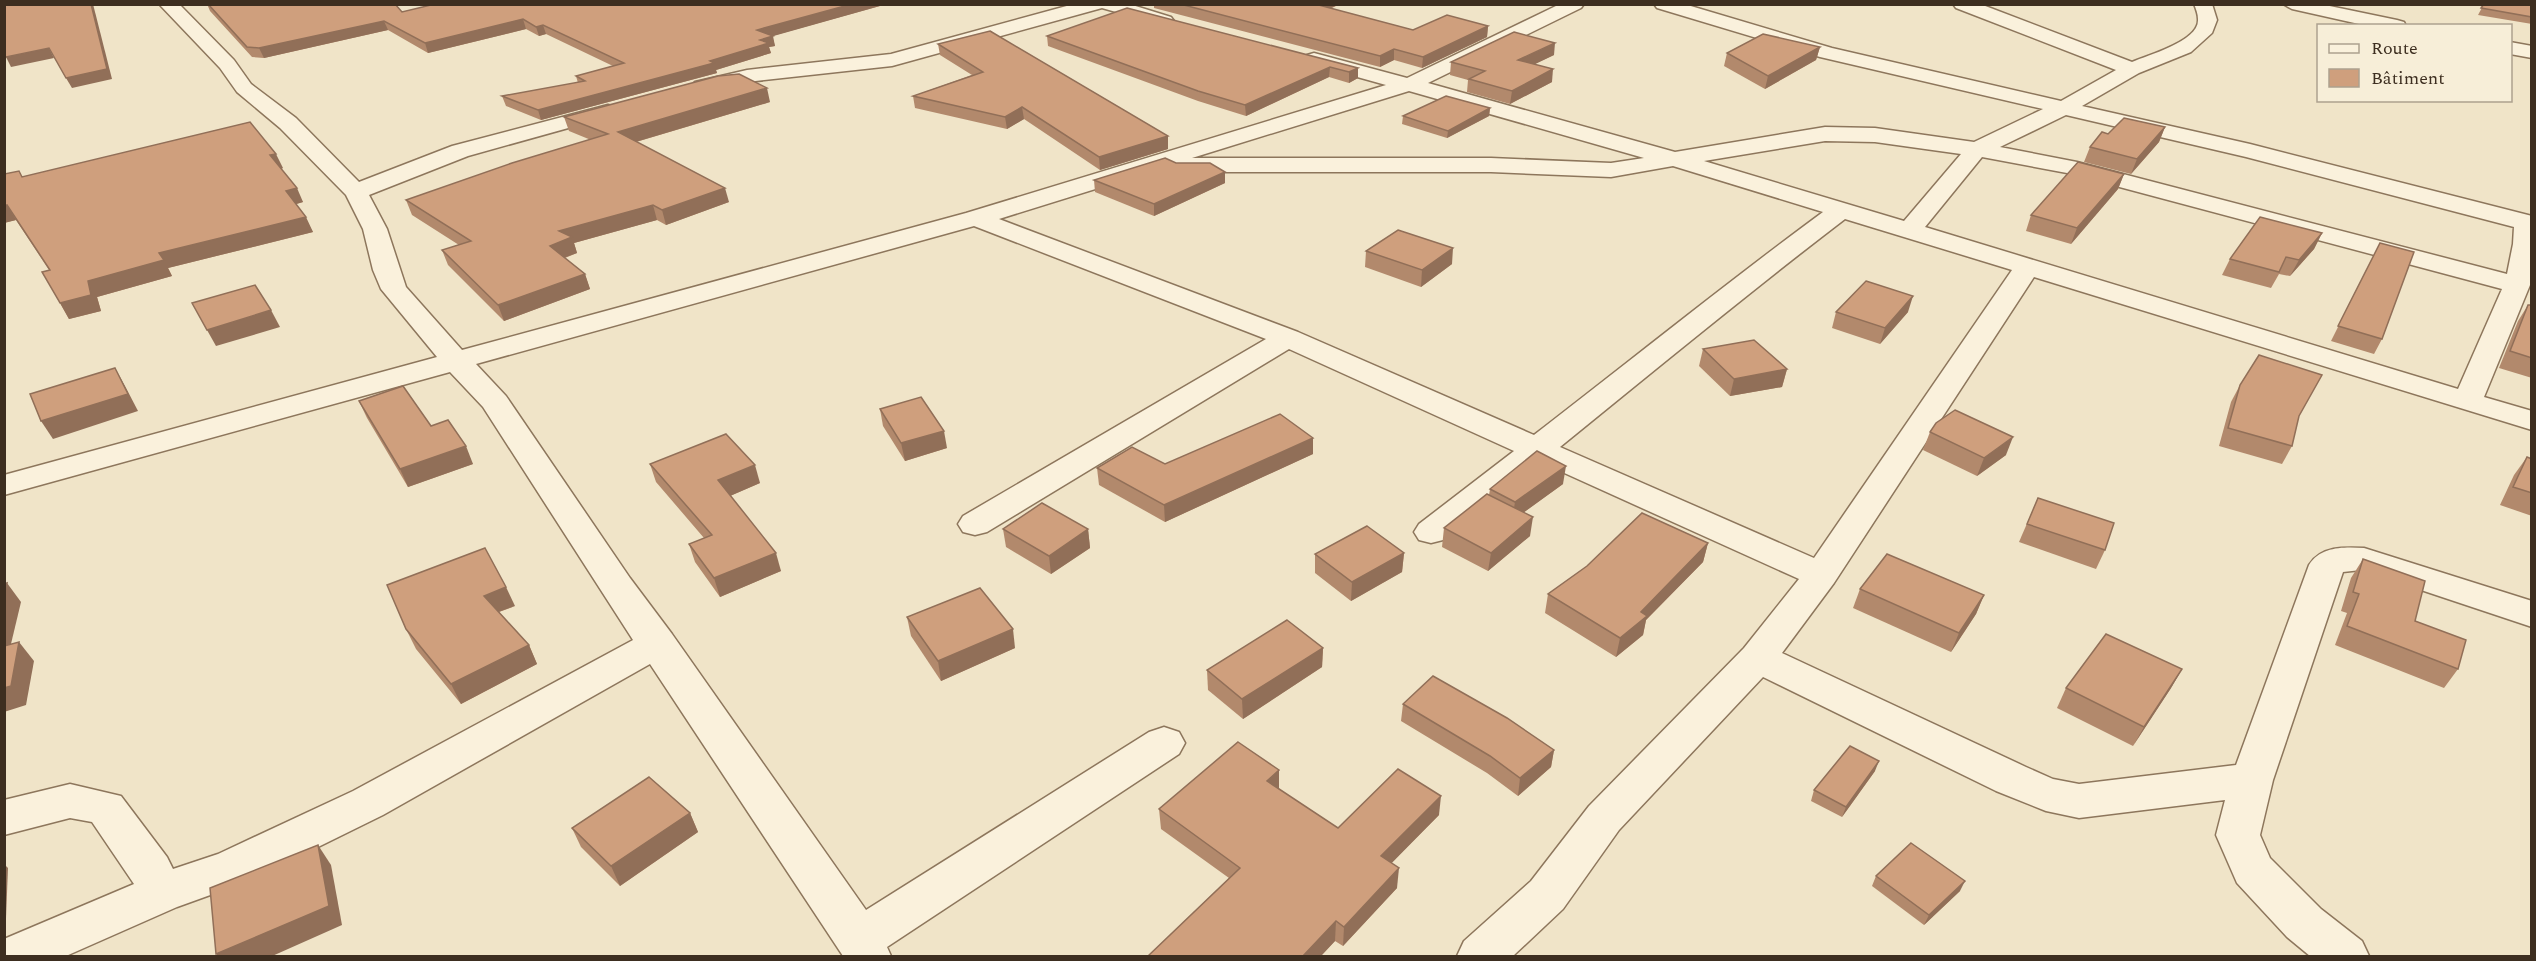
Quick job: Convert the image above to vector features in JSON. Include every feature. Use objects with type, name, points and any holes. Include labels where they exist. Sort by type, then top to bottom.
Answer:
[{"type":"street","points":[[168,4],[227,64],[244,88],[288,123],[356,192],[375,229],[386,270],[394,289],[495,402],[617,587],[658,643],[864,948],[1164,743]]},
{"type":"street","points":[[686,90],[747,76],[892,60],[1096,4]]},
{"type":"street","points":[[1108,4],[1191,27]]},
{"type":"street","points":[[4,485],[975,218],[1280,122],[1410,84],[1575,4]]},
{"type":"street","points":[[1663,4],[1827,53],[2250,151],[2529,224],[2524,263],[2517,285],[2467,402]]},
{"type":"street","points":[[1962,4],[2132,69]]},
{"type":"street","points":[[1908,231],[1977,149],[2065,107],[2132,69],[2184,48],[2203,33],[2208,20],[2203,4]]},
{"type":"street","points":[[2292,4],[2387,24]]},
{"type":"street","points":[[2512,48],[2532,52]]},
{"type":"street","points":[[1295,54],[1674,159],[2532,421]]},
{"type":"street","points":[[356,192],[417,166],[460,151],[629,105]]},
{"type":"street","points":[[1148,165],[1491,165],[1611,170],[1825,134],[1875,135],[2025,157],[2081,170],[2517,285]]},
{"type":"street","points":[[1431,532],[1690,328],[1728,294],[1841,210]]},
{"type":"street","points":[[975,218],[1288,338],[1821,576]]},
{"type":"street","points":[[1481,957],[1547,895],[1604,818],[1758,658],[1821,576],[2027,268]]},
{"type":"street","points":[[975,524],[1288,338]]},
{"type":"street","points":[[2345,957],[2304,923],[2253,870],[2238,835],[2252,780],[2327,565],[2342,558],[2364,559],[2532,614]]},
{"type":"street","points":[[16,957],[161,892],[233,868],[368,804],[658,643]]},
{"type":"street","points":[[1758,658],[2046,794],[2079,801],[2252,780]]},
{"type":"street","points":[[4,818],[69,801],[106,808],[151,870],[161,892]]},
{"type":"building","points":[[4,4],[91,4],[107,69],[66,78],[49,48],[6,57],[4,55]]},
{"type":"building","points":[[208,4],[395,4],[402,12],[435,4],[852,4],[757,30],[773,36],[760,40],[769,43],[710,61],[714,63],[538,110],[502,96],[585,81],[576,76],[624,63],[543,25],[536,27],[523,19],[425,43],[384,21],[259,48],[247,47]]},
{"type":"building","points":[[1180,4],[1315,4],[1413,30],[1447,15],[1488,26],[1423,57],[1394,49],[1380,56]]},
{"type":"building","points":[[2484,4],[2532,4],[2532,17],[2481,8]]},
{"type":"building","points":[[1127,8],[1358,68],[1349,72],[1330,67],[1245,105],[1198,91],[1047,36]]},
{"type":"building","points":[[990,31],[1168,136],[1099,157],[1022,107],[1005,117],[913,96],[983,72],[938,44]]},
{"type":"building","points":[[1514,32],[1555,43],[1518,60],[1553,69],[1512,91],[1469,79],[1485,71],[1451,62]]},
{"type":"building","points":[[1763,34],[1820,47],[1768,76],[1727,53]]},
{"type":"building","points":[[739,74],[767,88],[618,132],[725,188],[662,210],[653,205],[559,231],[572,237],[550,246],[585,274],[498,305],[442,250],[471,241],[406,200],[512,163],[608,134],[564,117],[718,76]]},
{"type":"building","points":[[1446,96],[1490,108],[1448,131],[1403,116]]},
{"type":"building","points":[[2124,118],[2165,127],[2137,159],[2090,147],[2102,132],[2108,134]]},
{"type":"building","points":[[250,122],[276,154],[270,155],[297,188],[286,191],[306,217],[159,253],[164,260],[88,281],[91,295],[60,303],[42,272],[50,270],[7,205],[4,206],[4,174],[19,171],[22,177]]},
{"type":"building","points":[[1165,158],[1176,163],[1210,163],[1225,172],[1154,204],[1094,180]]},
{"type":"building","points":[[2078,162],[2124,174],[2077,228],[2031,215]]},
{"type":"building","points":[[2260,217],[2322,233],[2299,260],[2286,257],[2279,272],[2230,259]]},
{"type":"building","points":[[1398,230],[1453,248],[1422,270],[1366,251]]},
{"type":"building","points":[[2380,243],[2414,252],[2382,339],[2338,326]]},
{"type":"building","points":[[1866,281],[1913,296],[1885,328],[1836,312]]},
{"type":"building","points":[[255,285],[271,310],[207,330],[192,303]]},
{"type":"building","points":[[2528,305],[2532,305],[2532,358],[2510,351]]},
{"type":"building","points":[[1754,340],[1787,369],[1734,379],[1703,349]]},
{"type":"building","points":[[2259,355],[2322,375],[2299,416],[2292,446],[2228,428],[2240,385]]},
{"type":"building","points":[[115,368],[128,394],[41,421],[30,394]]},
{"type":"building","points":[[403,386],[431,426],[448,420],[466,446],[400,469],[359,401]]},
{"type":"building","points":[[921,397],[944,431],[901,443],[880,409]]},
{"type":"building","points":[[1955,410],[2013,437],[1984,458],[1930,432],[1936,423]]},
{"type":"building","points":[[1280,414],[1313,438],[1164,505],[1097,468],[1132,447],[1165,464]]},
{"type":"building","points":[[726,434],[755,465],[718,480],[776,553],[714,578],[689,544],[712,535],[650,464]]},
{"type":"building","points":[[1537,451],[1566,466],[1515,502],[1490,489]]},
{"type":"building","points":[[2527,457],[2532,459],[2532,493],[2513,487]]},
{"type":"building","points":[[1487,494],[1533,517],[1491,553],[1444,528]]},
{"type":"building","points":[[2038,498],[2114,523],[2105,550],[2027,524]]},
{"type":"building","points":[[1042,503],[1088,529],[1049,556],[1003,529]]},
{"type":"building","points":[[1642,513],[1708,543],[1641,612],[1647,616],[1620,638],[1548,594],[1587,566]]},
{"type":"building","points":[[1367,526],[1404,553],[1352,582],[1315,554]]},
{"type":"building","points":[[485,548],[506,587],[484,596],[529,645],[451,684],[406,629],[387,585]]},
{"type":"building","points":[[1887,554],[1984,595],[1959,633],[1860,589]]},
{"type":"building","points":[[2363,559],[2425,581],[2415,621],[2466,640],[2458,669],[2347,626],[2359,594],[2353,592]]},
{"type":"building","points":[[980,588],[1013,629],[938,661],[907,617]]},
{"type":"building","points":[[1287,620],[1323,648],[1242,699],[1207,670]]},
{"type":"building","points":[[2106,634],[2182,669],[2144,727],[2066,688]]},
{"type":"building","points":[[19,642],[11,686],[4,688],[4,646]]},
{"type":"building","points":[[1433,676],[1507,718],[1554,750],[1520,778],[1490,756],[1403,704]]},
{"type":"building","points":[[1238,742],[1279,770],[1267,781],[1338,828],[1398,769],[1441,796],[1381,856],[1399,868],[1344,927],[1336,921],[1302,957],[1147,957],[1240,868],[1159,809]]},
{"type":"building","points":[[1850,746],[1879,761],[1846,807],[1814,790]]},
{"type":"building","points":[[649,777],[690,813],[611,866],[572,828]]},
{"type":"building","points":[[1911,843],[1965,881],[1929,915],[1876,876]]},
{"type":"building","points":[[318,845],[329,906],[216,954],[210,888]]}]
